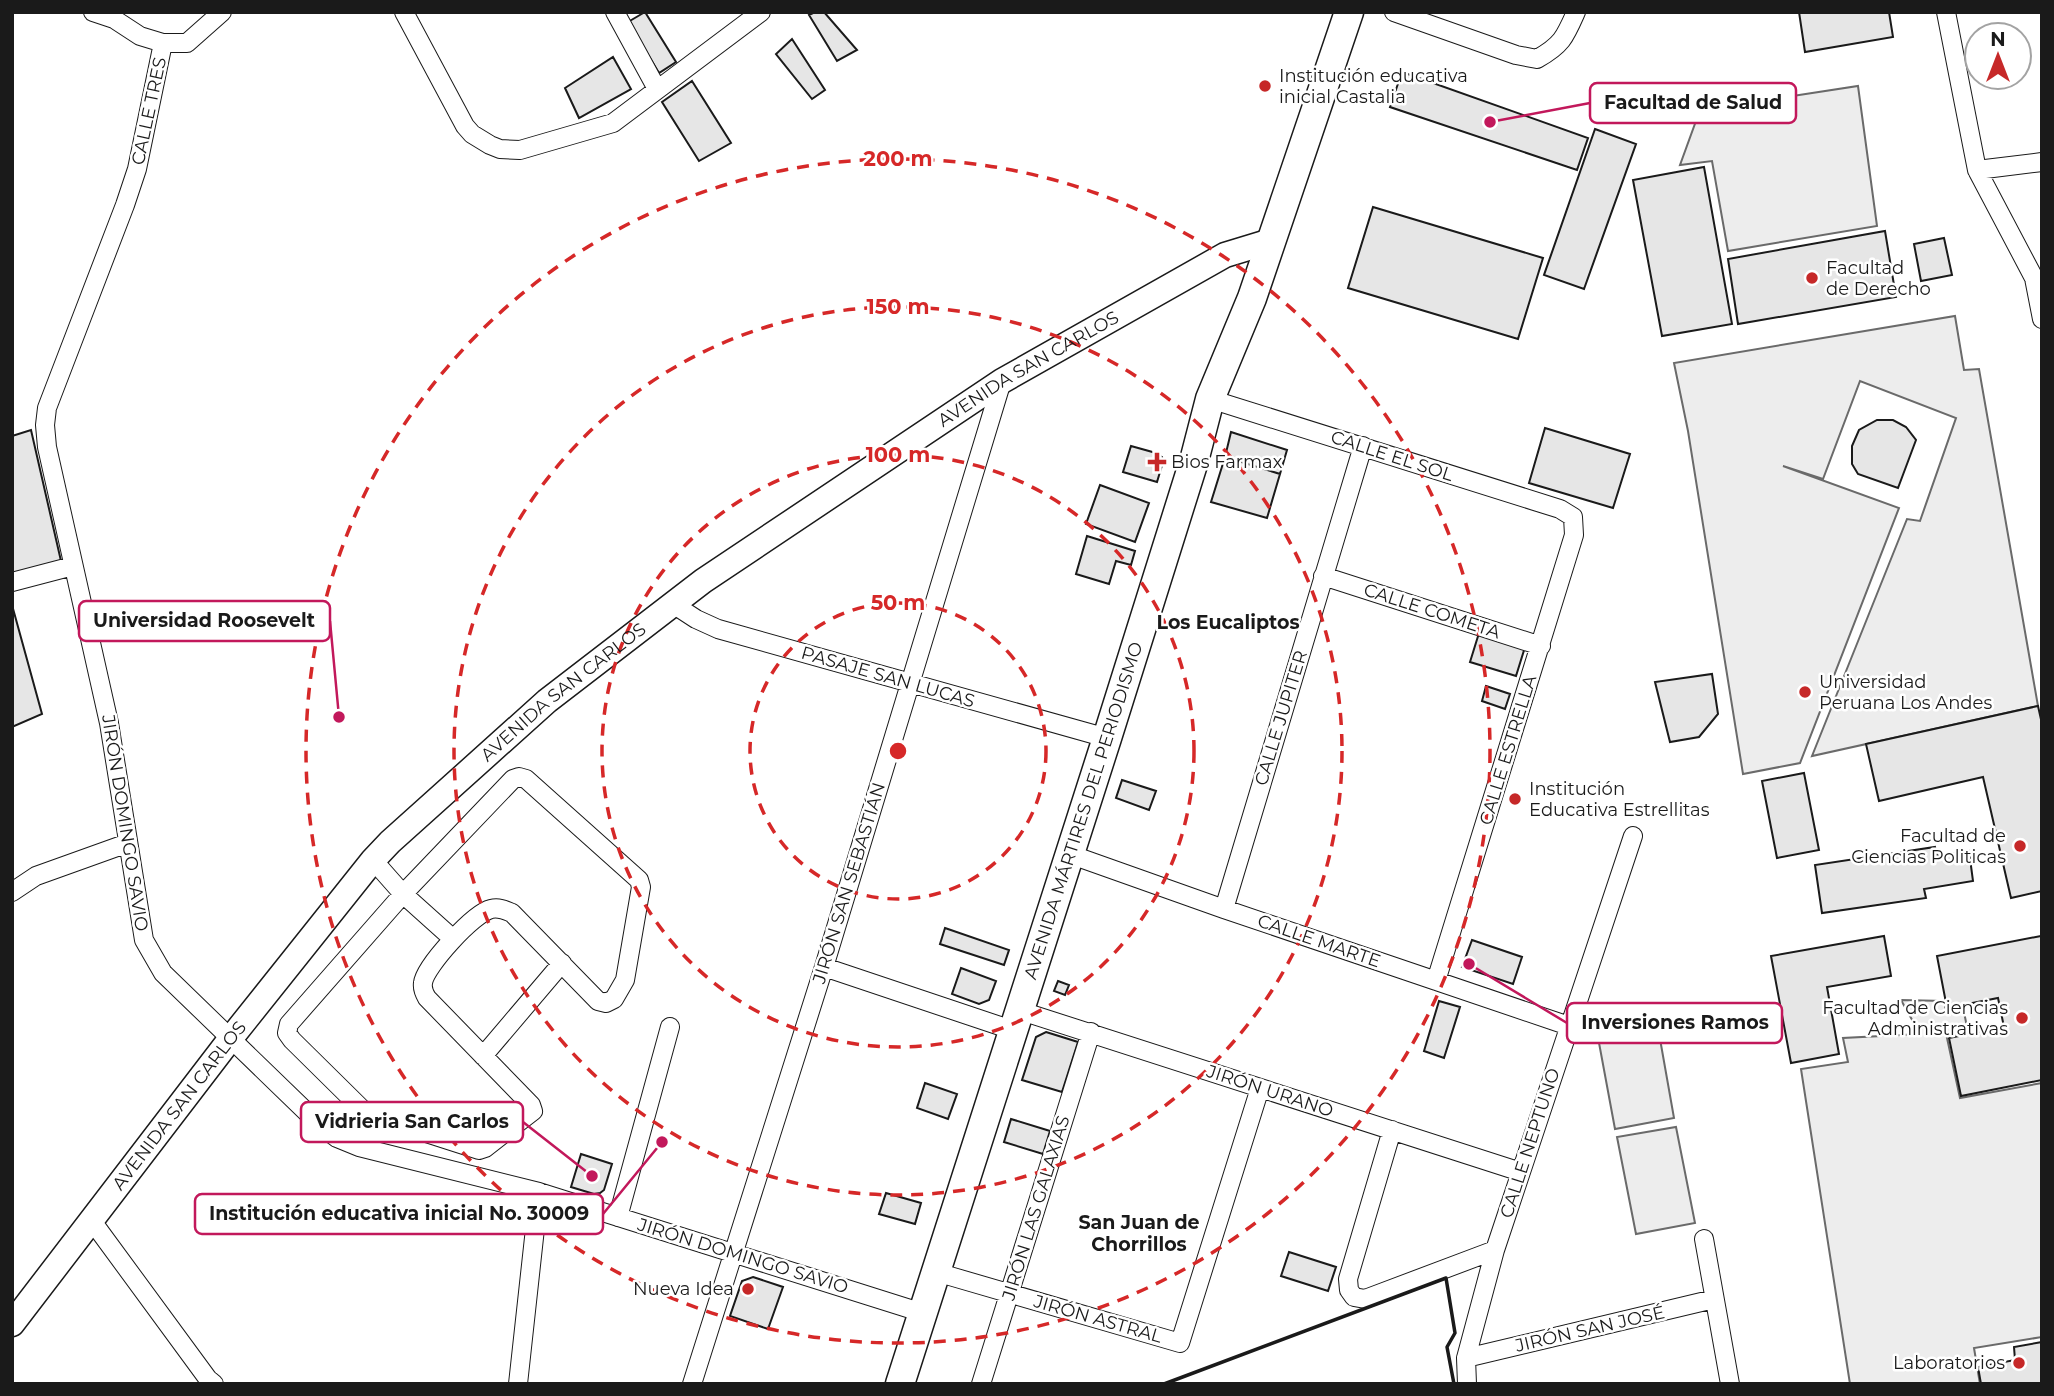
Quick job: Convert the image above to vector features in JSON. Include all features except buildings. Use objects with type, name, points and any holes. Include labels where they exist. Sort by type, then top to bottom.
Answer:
[{"type":"main road","name":"AVENIDA MÁRTIRES DEL PERIODISMO","points":[[900,1384],[1107,738],[1194,461],[1210,399],[1252,298],[1349,12]]},
{"type":"main road","name":"AVENIDA SAN CARLOS","points":[[12,1324],[231,1038],[373,860],[547,701],[703,581],[1002,381],[1224,255],[1271,241]]},
{"type":"street","points":[[93,12],[114,19],[140,36],[163,43]]},
{"type":"street","name":"CALLE TRES","points":[[61,373],[137,169],[163,43],[187,43],[222,12]]},
{"type":"street","points":[[404,12],[465,126],[481,141],[500,149],[520,150],[613,123],[761,12]]},
{"type":"street","points":[[615,12],[657,89]]},
{"type":"street","points":[[1394,12],[1516,55],[1537,59],[1555,49],[1567,33],[1576,12]]},
{"type":"street","points":[[1946,12],[1977,170],[2038,278],[2042,319]]},
{"type":"street","points":[[1977,170],[2042,162]]},
{"type":"street","name":"JIRÓN DOMINGO SAVIO","points":[[61,373],[47,408],[47,447],[109,723],[144,940],[163,973],[320,1125],[337,1138],[359,1147],[539,1192],[923,1312]]},
{"type":"street","name":"JIRÓN SAN SEBASTIÁN","points":[[692,1384],[824,967],[1002,381]]},
{"type":"street","name":"CALLE EL SOL","points":[[1210,399],[1560,509],[1573,517]]},
{"type":"street","name":"CALLE JUPITER","points":[[1224,909],[1363,446]]},
{"type":"street","name":"CALLE ESTRELLA","points":[[1436,981],[1541,646],[1573,535],[1573,517]]},
{"type":"street","points":[[12,582],[74,566]]},
{"type":"street","name":"CALLE COMETA","points":[[1323,576],[1541,646]]},
{"type":"street","name":"PASAJE SAN LUCAS","points":[[673,604],[718,629],[1107,738]]},
{"type":"street","points":[[519,777],[526,779],[639,880],[641,887],[625,980],[614,999],[606,1003],[598,1001],[562,962],[512,913],[493,908],[483,912],[452,938],[422,981],[427,998],[531,1105],[533,1111],[479,1150],[367,1114],[287,1033],[289,1024],[403,894],[513,779],[519,777]]},
{"type":"street","name":"CALLE NEPTUNO","points":[[1467,1384],[1466,1358],[1495,1250],[1633,836]]},
{"type":"street","points":[[12,892],[36,876],[128,843]]},
{"type":"street","name":"CALLE MARTE","points":[[1069,854],[1569,1026]]},
{"type":"street","points":[[373,860],[403,894],[452,938]]},
{"type":"street","points":[[483,1056],[562,962]]},
{"type":"street","name":"JIRÓN URANO","points":[[824,967],[1015,1020],[1091,1032],[1521,1172]]},
{"type":"street","points":[[618,1217],[670,1027]]},
{"type":"street","name":"JIRÓN LAS GALAXIAS","points":[[981,1384],[1091,1032]]},
{"type":"street","name":"JIRÓN ASTRAL","points":[[936,1272],[1180,1343],[1260,1088]]},
{"type":"street","points":[[1392,1130],[1348,1279],[1349,1290],[1354,1297],[1366,1299],[1495,1250]]},
{"type":"street","points":[[518,1384],[539,1192]]},
{"type":"street","points":[[92,1221],[214,1384]]},
{"type":"street","points":[[1704,1239],[1730,1384]]},
{"type":"street","name":"JIRÓN SAN JOSÉ","points":[[1466,1358],[1714,1299]]},
{"type":"shaded area","points":[[1858,86],[1877,226],[1728,251],[1712,161],[1680,165],[1700,110]]},
{"type":"shaded area","points":[[1955,316],[1964,370],[1979,369],[2038,706],[1812,756],[1907,519],[1920,521],[1956,418],[1860,381],[1823,479],[1783,466],[1899,508],[1800,763],[1743,774],[1688,431],[1674,363]]},
{"type":"shaded area","points":[[1901,1000],[1944,1001],[1946,1011],[1963,1007],[1968,1032],[1947,1038],[1960,1098],[2042,1083],[2042,1337],[1974,1348],[1980,1384],[1850,1384],[1801,1069],[1848,1062],[1843,1038],[1920,1034]]},
{"type":"shaded area","points":[[1657,1022],[1674,1118],[1615,1129],[1597,1032]]},
{"type":"shaded area","points":[[1676,1127],[1695,1223],[1636,1234],[1617,1137]]},
{"type":"wall","points":[[1164,1384],[1446,1278],[1455,1333],[1447,1347],[1454,1384]]},
{"type":"place","name":"Institución educativa inicial Castalia","points":[[1265,86]]},
{"type":"place","name":"Facultad de Salud","points":[[1490,122]]},
{"type":"place","name":"Facultad de Derecho","points":[[1812,278]]},
{"type":"place","name":"Bios Farmax","points":[[1157,462]]},
{"type":"place","name":"Universidad Peruana Los Andes","points":[[1805,692]]},
{"type":"place","name":"Universidad Roosevelt","points":[[339,717]]},
{"type":"place","name":"Institución Educativa Estrellitas","points":[[1515,799]]},
{"type":"place","name":"Facultad de Ciencias Politicas","points":[[2020,846]]},
{"type":"place","name":"Inversiones Ramos","points":[[1469,964]]},
{"type":"place","name":"Facultad de Ciencias Administrativas","points":[[2022,1018]]},
{"type":"place","name":"Institución educativa inicial No. 30009","points":[[662,1142]]},
{"type":"place","name":"Vidrieria San Carlos","points":[[592,1176]]},
{"type":"place","name":"Nueva Idea","points":[[748,1289]]},
{"type":"place","name":"Laboratorios","points":[[2019,1363]]},
{"type":"district","name":"Los Eucaliptos","points":[[1228,622]]},
{"type":"district","name":"San Juan de Chorrillos","points":[[1139,1233]]}]
